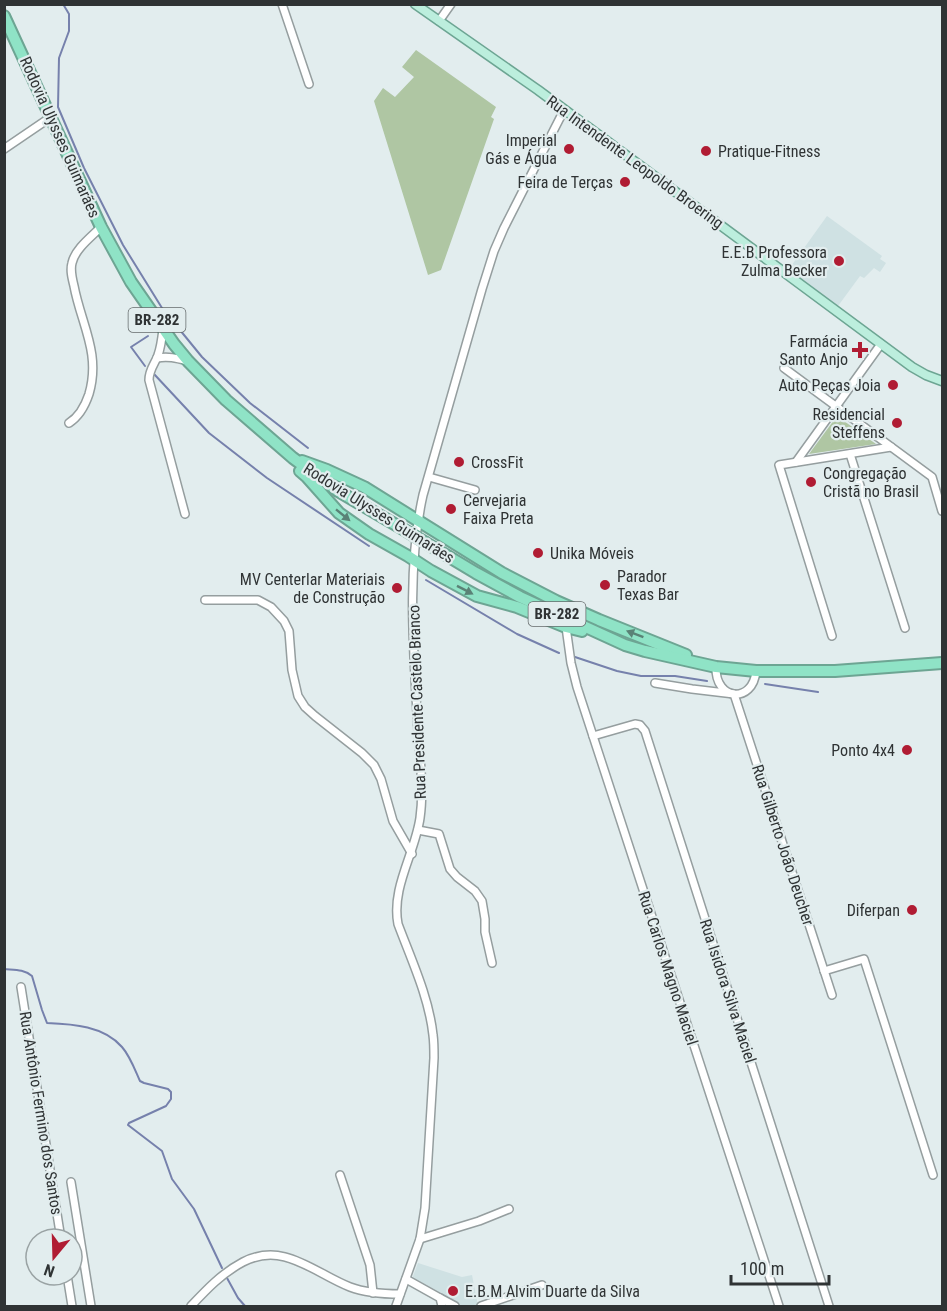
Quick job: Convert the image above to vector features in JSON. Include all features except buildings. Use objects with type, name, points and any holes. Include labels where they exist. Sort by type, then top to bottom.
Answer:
[{"type":"highway","name":"Rodovia Ulysses Guimarães","points":[[4,16],[100,228],[131,282],[163,328],[188,361],[226,400],[293,458],[338,491],[520,597],[625,645],[712,666],[756,672],[835,671],[942,663]]},
{"type":"highway","points":[[259,428],[279,455],[307,477],[339,513],[431,571],[477,596],[517,607],[566,627],[625,645]]},
{"type":"highway","points":[[293,458],[355,482],[502,573],[556,601],[712,666]]},
{"type":"main road","name":"Rua Intendente Leopoldo Broering","points":[[415,4],[538,90],[919,371],[942,381]]},
{"type":"street","points":[[282,4],[309,84]]},
{"type":"street","points":[[439,21],[452,4]]},
{"type":"street","name":"Rua Presidente Castelo Branco","points":[[396,1306],[420,1239],[425,1208],[434,1058],[429,1011],[396,913],[398,893],[418,830],[422,798],[414,650],[418,521],[494,251],[564,110]]},
{"type":"street","points":[[4,148],[51,117]]},
{"type":"street","points":[[69,423],[80,414],[86,403],[92,384],[94,363],[74,290],[71,265],[82,246],[100,228]]},
{"type":"street","points":[[163,328],[157,358],[151,368],[149,380],[185,514]]},
{"type":"street","points":[[796,462],[882,344]]},
{"type":"street","points":[[157,358],[172,357],[188,361]]},
{"type":"street","points":[[784,368],[932,477],[942,511]]},
{"type":"street","points":[[832,636],[778,465],[891,447]]},
{"type":"street","points":[[850,454],[905,628]]},
{"type":"street","points":[[429,477],[475,490]]},
{"type":"street","points":[[205,600],[258,600],[271,607],[284,621],[289,631],[292,670],[298,696],[315,717],[374,765],[381,779],[393,820],[412,854]]},
{"type":"street","name":"Rua Carlos Magno Maciel","points":[[566,627],[571,663],[593,736],[778,1306]]},
{"type":"street","name":"Rua Gilberto João Deucher","points":[[712,666],[722,688],[734,694],[832,995]]},
{"type":"street","points":[[656,682],[734,694],[747,692],[753,685],[756,672]]},
{"type":"street","name":"Rua Isidora Silva Maciel","points":[[593,736],[635,724],[640,725],[645,731],[829,1306]]},
{"type":"street","points":[[418,830],[440,834],[450,869],[480,896],[484,908],[485,932],[492,963]]},
{"type":"street","points":[[824,971],[864,959],[933,1175]]},
{"type":"street","name":"Rua Antônio Fermino dos Santos","points":[[21,987],[59,1227]]},
{"type":"street","points":[[340,1175],[370,1265],[374,1293]]},
{"type":"street","points":[[72,1182],[91,1306]]},
{"type":"street","points":[[420,1239],[509,1209]]},
{"type":"street","points":[[191,1306],[227,1272],[243,1262],[265,1255],[295,1260],[349,1286],[374,1293],[400,1294]]},
{"type":"street","points":[[406,1279],[455,1306]]},
{"type":"street","points":[[481,1306],[542,1285]]},
{"type":"street","points":[[69,1287],[72,1306]]},
{"type":"street","points":[[440,1298],[442,1306]]},
{"type":"shaded area","name":"E.E.B Professora Zulma Becker","points":[[827,216],[882,256],[880,259],[886,263],[880,272],[874,268],[864,278],[860,276],[838,306],[789,269]]},
{"type":"shaded area","name":"E.B.M Alvim Duarte da Silva","points":[[418,1263],[462,1277],[472,1275],[478,1306],[459,1306],[415,1283],[412,1279]]},
{"type":"green space","points":[[416,50],[496,107],[491,117],[494,119],[441,270],[428,275],[374,101],[383,88],[395,97],[414,77],[402,67]]},
{"type":"green space","points":[[837,416],[876,444],[809,454]]},
{"type":"waterway","points":[[63,4],[69,14],[69,31],[59,58],[58,107],[84,168],[123,245],[162,308],[202,357],[250,403],[308,448]]},
{"type":"waterway","points":[[145,366],[131,347],[148,336]]},
{"type":"waterway","points":[[154,374],[209,433],[267,478],[369,546]]},
{"type":"waterway","points":[[426,580],[517,634],[559,653]]},
{"type":"waterway","points":[[575,657],[617,671],[641,676],[675,676],[707,681]]},
{"type":"waterway","points":[[765,684],[818,692]]},
{"type":"waterway","points":[[4,969],[22,971],[32,976],[47,1023],[77,1025],[97,1030],[115,1040],[125,1051],[140,1081],[168,1089],[171,1092],[171,1099],[166,1106],[128,1125],[162,1151],[172,1179],[194,1209],[222,1268]]},
{"type":"waterway","points":[[227,1278],[245,1306]]},
{"type":"place","name":"Imperial Gás e Água","points":[[569,149]]},
{"type":"place","name":"Pratique-Fitness","points":[[706,151]]},
{"type":"place","name":"Feira de Terças","points":[[625,182]]},
{"type":"place","name":"E.E.B Professora Zulma Becker","points":[[839,261]]},
{"type":"place","name":"Farmácia Santo Anjo","points":[[860,350]]},
{"type":"place","name":"Auto Peças Joia","points":[[893,385]]},
{"type":"place","name":"Residencial Steffens","points":[[897,423]]},
{"type":"place","name":"CrossFit","points":[[459,462]]},
{"type":"place","name":"Congregação Cristã no Brasil","points":[[811,482]]},
{"type":"place","name":"Cervejaria Faixa Preta","points":[[451,509]]},
{"type":"place","name":"Unika Móveis","points":[[538,553]]},
{"type":"place","name":"Parador Texas Bar","points":[[605,585]]},
{"type":"place","name":"MV Centerlar Materiais de Construção","points":[[397,588]]},
{"type":"place","name":"Ponto 4x4","points":[[907,750]]},
{"type":"place","name":"Diferpan","points":[[912,910]]},
{"type":"place","name":"E.B.M Alvim Duarte da Silva","points":[[453,1291]]}]
